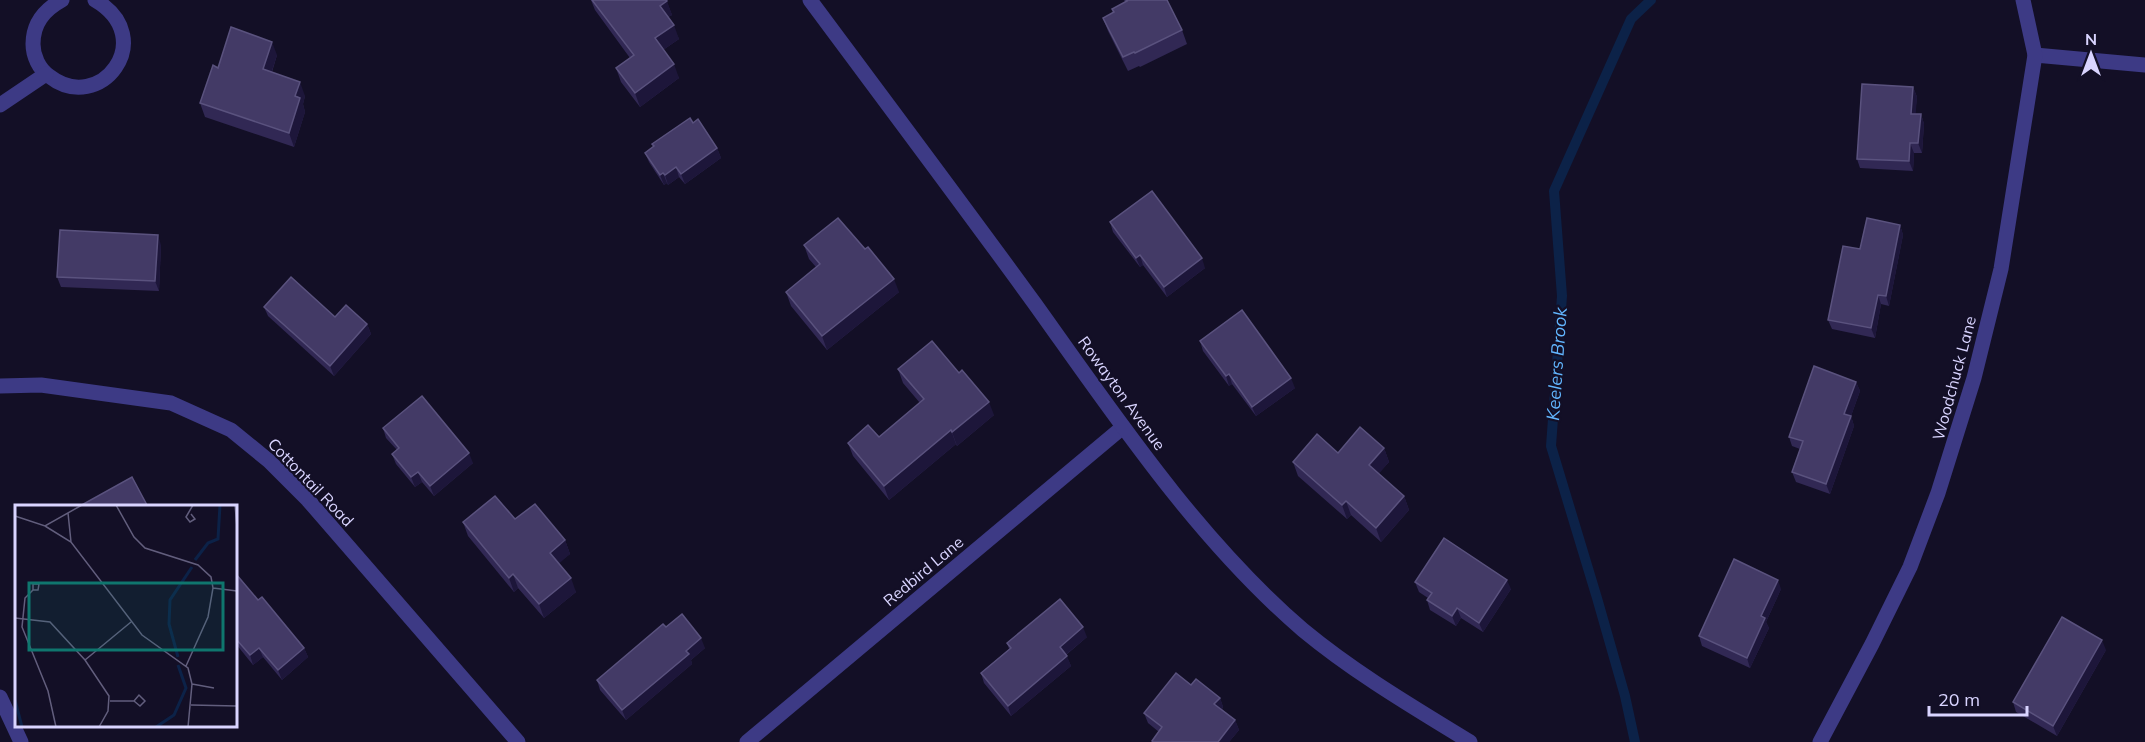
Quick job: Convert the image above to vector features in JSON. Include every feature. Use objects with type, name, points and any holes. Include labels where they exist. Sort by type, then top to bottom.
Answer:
[{"type":"street","points":[[62,0],[49,8],[39,19],[33,33],[33,48],[37,62],[46,74],[59,84],[75,87],[91,86],[105,79],[117,67],[123,52],[124,36],[118,21],[108,8],[94,0]]},
{"type":"street","name":"Rowayton Avenue","points":[[810,0],[1001,256],[1123,427],[1187,509],[1247,575],[1303,629],[1359,673],[1470,742]]},
{"type":"street","name":"Woodchuck Lane","points":[[1820,742],[1910,567],[1954,446],[1974,378],[2001,269],[2035,55],[2023,0]]},
{"type":"street","points":[[2035,55],[2145,65]]},
{"type":"street","points":[[0,105],[46,74]]},
{"type":"street","name":"Cottontail Road","points":[[0,386],[41,385],[171,403],[231,430],[269,461],[308,500],[518,742]]},
{"type":"street","name":"Redbird Lane","points":[[747,742],[1123,427]]},
{"type":"street","points":[[0,697],[21,742]]},
{"type":"building","points":[[592,0],[666,0],[660,6],[674,25],[655,38],[674,64],[635,93],[616,68],[634,55]]},
{"type":"building","points":[[1126,0],[1167,0],[1182,30],[1123,57],[1103,18],[1114,12],[1112,9]]},
{"type":"building","points":[[231,27],[272,42],[263,69],[300,82],[295,96],[300,98],[289,133],[200,103],[213,65],[218,68]]},
{"type":"building","points":[[1862,84],[1913,87],[1911,114],[1921,114],[1918,143],[1910,143],[1909,161],[1857,159]]},
{"type":"building","points":[[690,118],[693,123],[698,119],[717,148],[681,174],[676,167],[665,175],[663,173],[660,175],[645,153],[654,146],[652,144]]},
{"type":"building","points":[[1152,191],[1202,258],[1164,287],[1140,255],[1136,258],[1110,222]]},
{"type":"building","points":[[838,218],[865,249],[868,247],[894,279],[822,336],[786,292],[820,264],[804,245]]},
{"type":"building","points":[[1867,218],[1900,225],[1886,296],[1878,295],[1871,328],[1828,320],[1843,246],[1860,249]]},
{"type":"building","points":[[60,230],[158,235],[155,281],[57,277]]},
{"type":"building","points":[[291,277],[335,317],[346,305],[367,324],[330,366],[264,307]]},
{"type":"building","points":[[1242,310],[1291,378],[1252,407],[1229,374],[1226,376],[1200,341]]},
{"type":"building","points":[[932,341],[959,373],[962,370],[989,402],[952,432],[951,430],[884,486],[848,443],[868,425],[879,437],[924,399],[898,369]]},
{"type":"building","points":[[1814,366],[1856,382],[1844,414],[1851,416],[1826,484],[1792,472],[1803,441],[1789,437]]},
{"type":"building","points":[[422,396],[469,453],[430,486],[418,472],[411,477],[392,454],[399,448],[383,428]]},
{"type":"building","points":[[1360,427],[1384,448],[1369,465],[1404,496],[1376,528],[1346,501],[1342,505],[1293,462],[1317,434],[1338,453]]},
{"type":"building","points":[[132,477],[147,505],[82,505]]},
{"type":"building","points":[[495,496],[515,519],[535,504],[565,540],[550,553],[571,578],[539,604],[513,574],[509,578],[463,522]]},
{"type":"building","points":[[1444,538],[1507,580],[1479,623],[1457,608],[1452,616],[1427,600],[1432,593],[1415,582]]},
{"type":"building","points":[[1734,559],[1778,580],[1761,616],[1765,618],[1747,658],[1699,636]]},
{"type":"building","points":[[237,575],[258,600],[262,597],[304,648],[278,670],[259,648],[250,655],[237,640]]},
{"type":"building","points":[[1060,599],[1083,627],[1060,647],[1067,656],[1008,706],[981,673],[1011,648],[1007,643]]},
{"type":"building","points":[[682,614],[701,638],[686,651],[689,654],[622,710],[597,680],[663,624],[666,627]]},
{"type":"building","points":[[2062,617],[2102,640],[2053,726],[2013,702]]},
{"type":"building","points":[[1176,673],[1191,685],[1196,679],[1220,698],[1214,704],[1235,720],[1218,742],[1152,741],[1162,727],[1144,713]]},
{"type":"waterway","name":"Keelers Brook","points":[[1635,742],[1625,696],[1551,446],[1562,296],[1554,191],[1631,19],[1651,0]]}]
